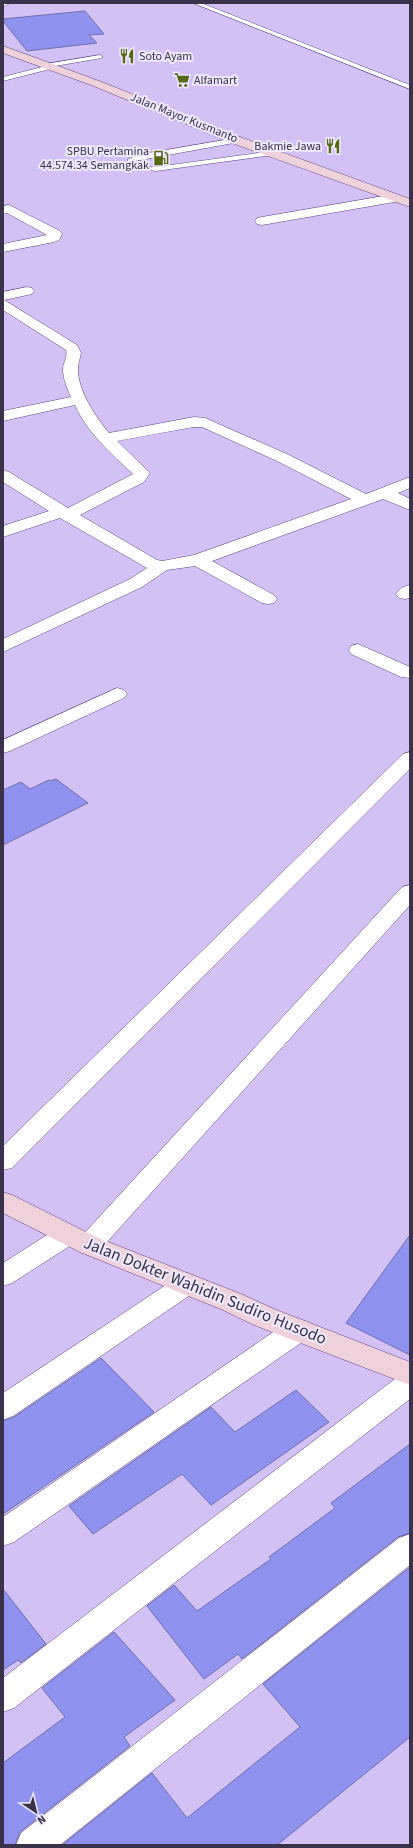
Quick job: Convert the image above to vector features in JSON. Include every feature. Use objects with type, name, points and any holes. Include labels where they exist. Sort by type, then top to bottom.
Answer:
[{"type":"main road","name":"Jalan Mayor Kusmanto","points":[[3,49],[50,66],[236,140],[410,203]]},
{"type":"main road","name":"Jalan Dokter Wahidin Sudiro Husodo","points":[[3,1202],[78,1240],[410,1374]]},
{"type":"street","points":[[262,221],[395,198]]},
{"type":"street","points":[[3,210],[9,209],[55,234],[54,237],[49,239],[3,248]]},
{"type":"street","points":[[3,296],[27,291]]},
{"type":"street","points":[[3,304],[72,348],[74,354],[70,368],[72,383],[87,416],[105,439],[142,473],[138,479],[65,514],[3,532]]},
{"type":"street","points":[[3,416],[79,400]]},
{"type":"street","points":[[105,439],[194,422],[205,423],[283,458],[365,500]]},
{"type":"street","points":[[3,475],[65,514],[152,564],[162,566],[198,560],[365,500],[410,482]]},
{"type":"street","points":[[384,493],[410,505]]},
{"type":"street","points":[[198,560],[268,599]]},
{"type":"street","points":[[3,646],[136,583],[162,566]]},
{"type":"street","points":[[358,650],[409,678]]},
{"type":"street","points":[[3,747],[117,694]]},
{"type":"street","points":[[3,1161],[410,758]]},
{"type":"street","points":[[3,1276],[78,1240],[410,892]]},
{"type":"street","points":[[3,1408],[187,1284]]},
{"type":"street","points":[[3,1533],[298,1330]]},
{"type":"street","points":[[3,1697],[410,1383]]},
{"type":"street","points":[[33,1845],[410,1547]]},
{"type":"lane","points":[[196,3],[410,87]]},
{"type":"lane","points":[[3,78],[50,66],[100,57]]},
{"type":"lane","points":[[236,140],[137,157],[131,160],[135,166],[142,169],[156,169],[273,153]]},
{"type":"building","points":[[85,11],[104,34],[89,35],[97,43],[27,51],[3,21],[3,19]]},
{"type":"building","points":[[56,779],[88,803],[3,845],[3,790],[21,782],[30,789],[49,780]]},
{"type":"building","points":[[410,1235],[410,1355],[346,1323]]},
{"type":"building","points":[[101,1358],[154,1412],[3,1514],[3,1421],[14,1417]]},
{"type":"building","points":[[296,1390],[329,1422],[211,1505],[182,1474],[93,1534],[69,1506],[211,1407],[235,1432]]},
{"type":"building","points":[[410,1444],[410,1533],[398,1537],[242,1659],[238,1654],[204,1679],[147,1606],[174,1585],[197,1611],[271,1559],[269,1557],[335,1508],[331,1503]]},
{"type":"building","points":[[410,1567],[410,1737],[277,1845],[62,1845],[152,1773],[187,1818],[300,1727],[263,1684]]},
{"type":"building","points":[[3,1589],[46,1644],[21,1663],[18,1660],[3,1670]]},
{"type":"building","points":[[114,1632],[175,1700],[124,1737],[130,1746],[20,1832],[15,1845],[3,1845],[3,1763],[65,1717],[42,1688]]},
{"type":"place","name":"Soto Ayam","points":[[127,56]]},
{"type":"place","name":"Alfamart","points":[[182,80]]},
{"type":"place","name":"Bakmie Jawa","points":[[333,146]]},
{"type":"place","name":"SPBU Pertamina 44.574.34 Semangkak","points":[[161,158]]}]
